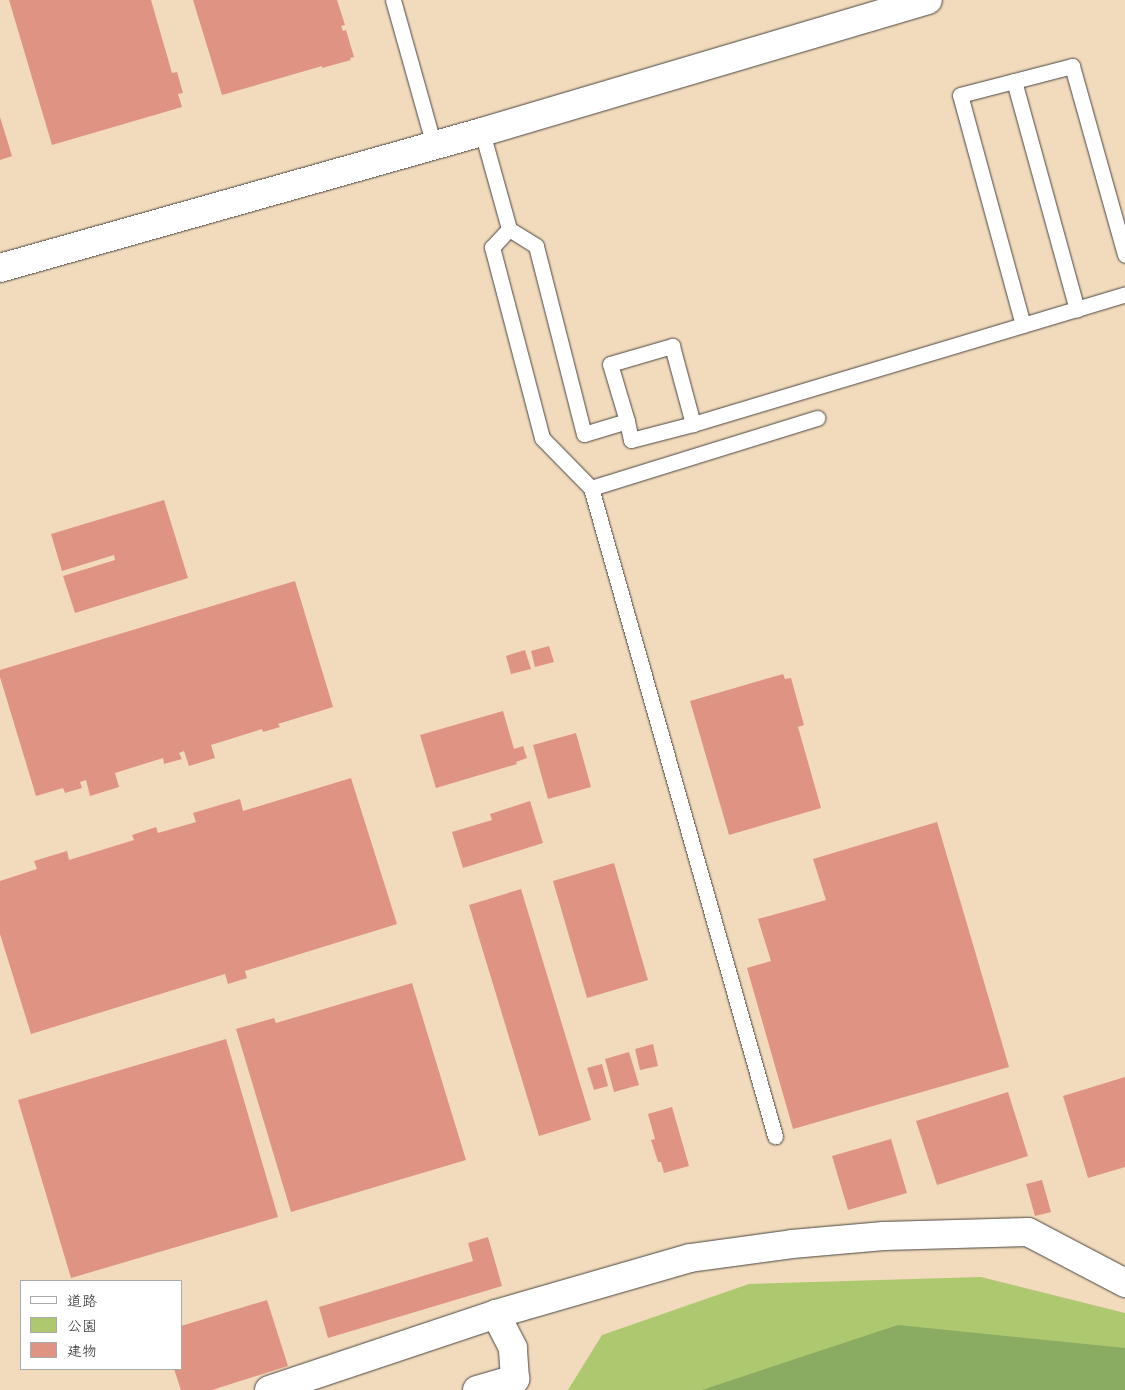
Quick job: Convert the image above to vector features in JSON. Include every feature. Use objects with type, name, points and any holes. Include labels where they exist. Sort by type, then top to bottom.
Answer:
[{"type":"street","points":[[0,268],[434,146],[928,0]]},
{"type":"street","points":[[269,1390],[496,1314],[690,1258],[792,1244],[884,1236],[1028,1232],[1125,1283]]},
{"type":"street","points":[[477,1390],[514,1379],[513,1348],[496,1314]]},
{"type":"lane","points":[[393,0],[434,146]]},
{"type":"lane","points":[[1023,325],[960,95],[1072,66],[1125,255]]},
{"type":"lane","points":[[1014,81],[1077,309]]},
{"type":"lane","points":[[482,132],[509,229],[536,246],[584,434],[626,421]]},
{"type":"lane","points":[[509,229],[492,248],[542,438],[591,488],[775,1136]]},
{"type":"lane","points":[[693,424],[672,346],[610,364],[631,440],[693,424],[1125,294]]},
{"type":"lane","points":[[591,488],[817,418]]},
{"type":"green space","points":[[981,1277],[1125,1313],[1125,1390],[568,1390],[602,1335],[749,1284]]},
{"type":"green space","points":[[898,1325],[1125,1348],[1125,1390],[702,1390]]},
{"type":"building","points":[[9,0],[151,0],[172,73],[177,72],[183,93],[178,94],[182,107],[52,145]]},
{"type":"building","points":[[193,0],[337,0],[345,25],[341,26],[343,31],[346,30],[354,57],[350,58],[351,60],[322,68],[322,66],[222,95]]},
{"type":"building","points":[[0,117],[12,156],[0,160]]},
{"type":"building","points":[[164,500],[188,578],[75,613],[63,576],[115,560],[114,555],[62,571],[51,534]]},
{"type":"building","points":[[295,581],[333,707],[278,724],[280,727],[263,732],[262,729],[211,745],[215,758],[189,766],[184,751],[179,753],[182,759],[164,764],[163,758],[115,773],[119,787],[90,796],[86,780],[80,782],[82,788],[65,793],[63,788],[36,796],[0,677],[0,670]]},
{"type":"building","points":[[549,646],[554,662],[535,667],[531,651]]},
{"type":"building","points":[[525,650],[531,669],[511,674],[506,656]]},
{"type":"building","points":[[783,674],[785,679],[791,678],[804,725],[798,727],[821,808],[729,835],[690,701]]},
{"type":"building","points":[[503,711],[514,749],[523,746],[527,758],[516,762],[517,764],[436,788],[420,735]]},
{"type":"building","points":[[576,733],[591,787],[548,799],[533,745]]},
{"type":"building","points":[[351,778],[397,924],[245,971],[247,978],[228,984],[225,974],[31,1034],[0,934],[0,881],[37,869],[34,861],[67,851],[69,860],[134,840],[132,835],[156,827],[158,833],[196,822],[193,813],[240,799],[243,811]]},
{"type":"building","points":[[530,801],[543,843],[463,868],[452,832],[492,820],[490,814]]},
{"type":"building","points":[[937,822],[1009,1067],[793,1129],[747,968],[771,961],[758,919],[826,900],[813,859]]},
{"type":"building","points":[[614,863],[648,980],[587,998],[553,881]]},
{"type":"building","points":[[521,889],[591,1120],[539,1136],[469,905]]},
{"type":"building","points":[[412,983],[466,1160],[291,1212],[236,1029],[274,1018],[276,1023]]},
{"type":"building","points":[[226,1039],[278,1217],[71,1278],[18,1100]]},
{"type":"building","points":[[653,1044],[658,1066],[640,1070],[635,1049]]},
{"type":"building","points":[[629,1052],[639,1085],[614,1092],[605,1059]]},
{"type":"building","points":[[602,1064],[608,1086],[594,1090],[587,1068]]},
{"type":"building","points":[[1125,1077],[1125,1167],[1088,1178],[1063,1096]]},
{"type":"building","points":[[1008,1092],[1028,1156],[937,1185],[916,1121]]},
{"type":"building","points":[[672,1107],[689,1166],[664,1173],[661,1162],[658,1162],[651,1140],[655,1139],[648,1114]]},
{"type":"building","points":[[891,1139],[907,1193],[848,1210],[832,1156]]},
{"type":"building","points":[[1042,1180],[1051,1212],[1035,1216],[1026,1184]]},
{"type":"building","points":[[488,1237],[502,1286],[328,1338],[319,1307],[473,1261],[468,1243]]},
{"type":"building","points":[[267,1300],[288,1366],[212,1390],[181,1390],[174,1370],[182,1370],[182,1326]]}]
